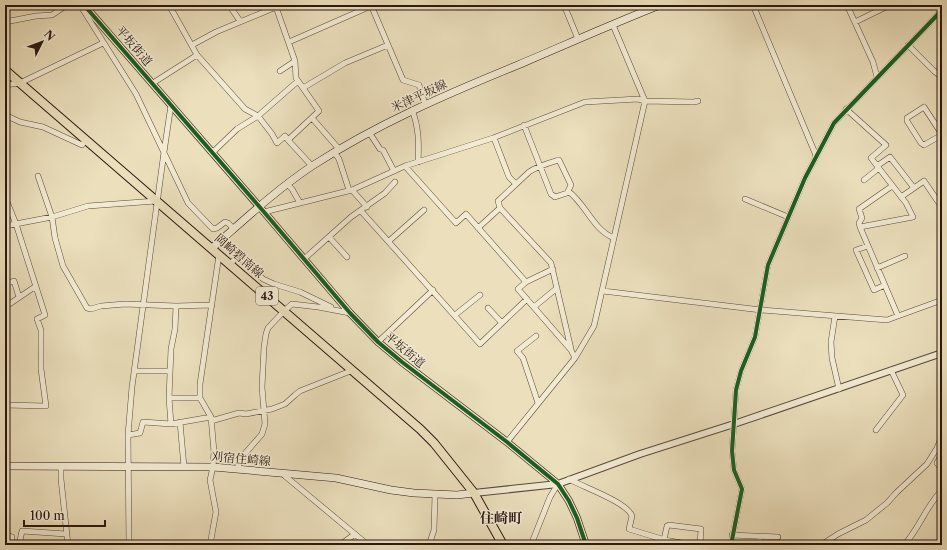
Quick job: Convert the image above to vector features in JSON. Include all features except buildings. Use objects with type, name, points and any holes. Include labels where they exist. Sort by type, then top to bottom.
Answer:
[{"type":"main road","name":"米津平坂線","points":[[212,248],[234,229],[262,209],[288,184],[312,166],[369,132],[425,104],[660,5]]},
{"type":"main road","name":"岡崎碧南線","points":[[5,70],[284,310],[434,443],[474,493],[503,545]]},
{"type":"main road","name":"刈宿住崎線","points":[[5,466],[213,467],[336,478],[391,490],[435,495],[474,493]]},
{"type":"street","points":[[5,22],[36,16],[52,15],[68,5]]},
{"type":"street","points":[[80,5],[136,94],[188,203],[213,229],[225,222],[234,229]]},
{"type":"street","name":"平坂街道","points":[[84,5],[171,105]]},
{"type":"street","points":[[169,5],[197,55],[245,109],[258,116],[277,143],[285,136],[312,166]]},
{"type":"street","points":[[229,5],[240,22]]},
{"type":"street","points":[[289,42],[371,5],[403,80],[419,86],[425,104]]},
{"type":"street","points":[[564,5],[578,39]]},
{"type":"street","points":[[753,5],[795,102],[816,157]]},
{"type":"street","points":[[847,5],[873,62],[877,77]]},
{"type":"street","points":[[855,22],[890,5]]},
{"type":"street","points":[[192,45],[216,32],[276,6],[295,61],[296,78],[319,111],[288,140]]},
{"type":"street","points":[[731,545],[742,489],[734,470],[732,451],[736,390],[741,371],[755,337],[768,265],[788,217],[816,157],[834,123],[942,10]]},
{"type":"street","points":[[507,442],[575,358],[594,326],[603,291],[644,101],[613,24]]},
{"type":"street","points":[[5,85],[20,83],[103,43]]},
{"type":"street","points":[[303,88],[345,63],[388,45]]},
{"type":"street","points":[[908,45],[942,77]]},
{"type":"street","points":[[153,83],[197,55]]},
{"type":"street","points":[[280,71],[295,61]]},
{"type":"street","points":[[212,152],[237,129],[258,116],[298,81]]},
{"type":"street","points":[[171,105],[262,209],[300,203],[350,190],[405,166],[494,138],[584,102],[638,99],[644,101],[698,101]]},
{"type":"street","points":[[129,545],[128,435],[134,371],[171,105]]},
{"type":"street","points":[[924,107],[941,133],[941,136],[924,144],[921,143],[907,118],[924,107]]},
{"type":"street","points":[[846,109],[886,145],[871,158],[906,202],[913,217],[860,227]]},
{"type":"street","points":[[412,110],[416,119],[419,137],[418,162]]},
{"type":"street","points":[[5,115],[20,122],[43,127],[82,145],[86,140]]},
{"type":"street","points":[[312,118],[337,150],[350,190],[367,207]]},
{"type":"street","points":[[524,125],[541,167],[551,194],[553,197],[567,193],[568,191],[570,185],[559,160],[541,167],[531,170],[498,201],[500,208],[551,263],[571,350],[575,358]]},
{"type":"street","points":[[369,132],[382,150],[394,171]]},
{"type":"street","points":[[494,138],[509,177],[516,184]]},
{"type":"street","points":[[864,180],[890,157],[914,188]]},
{"type":"street","points":[[405,166],[456,223],[466,214],[526,282]]},
{"type":"street","points":[[38,176],[52,217],[55,238],[63,266],[87,308],[91,309],[101,306],[125,304],[176,306],[212,305]]},
{"type":"street","points":[[901,197],[924,181],[941,204]]},
{"type":"street","points":[[304,259],[329,237],[385,193],[395,182]]},
{"type":"street","points":[[288,184],[300,203]]},
{"type":"street","points":[[892,186],[859,210],[862,218],[859,223],[898,316]]},
{"type":"street","points":[[568,191],[574,196],[599,228],[614,238]]},
{"type":"street","points":[[5,197],[16,224],[45,315],[37,319],[41,330],[41,369],[46,406],[5,405]]},
{"type":"street","points":[[745,199],[788,217]]},
{"type":"street","points":[[5,226],[52,217],[88,206],[157,200]]},
{"type":"street","points":[[478,228],[500,208]]},
{"type":"street","name":"平坂街道","points":[[262,209],[350,314],[378,342],[507,442],[558,484]]},
{"type":"street","points":[[390,241],[424,210]]},
{"type":"street","points":[[361,211],[390,241],[480,344],[527,300]]},
{"type":"street","points":[[329,237],[347,257]]},
{"type":"street","points":[[868,246],[856,250],[874,290],[885,285]]},
{"type":"street","points":[[203,545],[210,545],[216,512],[210,480],[214,452],[211,419],[200,398],[200,384],[219,255]]},
{"type":"street","points":[[877,268],[905,256]]},
{"type":"street","points":[[230,264],[239,257],[263,279],[300,292],[341,312]]},
{"type":"street","points":[[553,269],[526,282],[518,289],[571,350]]},
{"type":"street","points":[[5,284],[14,280],[19,297]]},
{"type":"street","points":[[5,307],[36,286]]},
{"type":"street","points":[[534,307],[557,288]]},
{"type":"street","points":[[378,342],[433,290]]},
{"type":"street","points":[[603,291],[761,310],[887,320],[942,300]]},
{"type":"street","points":[[455,315],[480,295]]},
{"type":"street","points":[[237,469],[242,457],[262,434],[265,424],[263,374],[266,334],[268,328],[284,310],[292,304],[318,307],[350,314]]},
{"type":"street","points":[[172,424],[168,398],[171,349],[175,328],[176,306]]},
{"type":"street","points":[[488,308],[502,323]]},
{"type":"street","points":[[835,316],[831,342],[832,358],[839,388]]},
{"type":"street","points":[[536,336],[516,351],[523,358],[538,403]]},
{"type":"street","points":[[474,493],[558,484],[640,454],[734,424],[942,353]]},
{"type":"street","points":[[128,435],[140,433],[143,422],[172,424],[211,419],[239,413],[246,414],[264,411],[285,404],[300,391],[353,370]]},
{"type":"street","points":[[876,430],[903,395],[891,370]]},
{"type":"street","points":[[134,371],[170,372]]},
{"type":"street","points":[[168,398],[200,398]]},
{"type":"street","points":[[180,422],[184,467]]},
{"type":"street","points":[[821,545],[838,534],[866,520],[887,503],[926,464],[937,448],[942,436]]},
{"type":"street","points":[[942,454],[938,463],[942,470]]},
{"type":"street","points":[[61,466],[68,545]]},
{"type":"street","points":[[284,474],[368,545]]},
{"type":"street","points":[[569,479],[614,500],[627,510],[632,516],[629,529],[664,540],[692,545]]},
{"type":"street","points":[[530,545],[550,497],[558,484]]},
{"type":"street","points":[[558,484],[569,501],[577,518],[586,545]]},
{"type":"street","points":[[904,545],[924,517],[936,496],[942,490]]},
{"type":"street","points":[[429,545],[434,530],[435,495]]},
{"type":"street","points":[[664,540],[667,526],[669,525],[701,529],[700,545]]},
{"type":"street","points":[[19,545],[22,531],[66,534]]},
{"type":"street","points":[[340,545],[355,534]]},
{"type":"street","points":[[5,535],[12,537],[11,545]]},
{"type":"street","points":[[732,535],[778,537]]},
{"type":"street","points":[[759,536],[759,545]]},
{"type":"cycle path","points":[[84,5],[350,313],[378,342],[507,442],[558,484],[569,501],[577,518],[586,545]]},
{"type":"cycle path","points":[[731,545],[742,489],[734,470],[732,451],[736,390],[741,371],[755,337],[768,265],[805,178],[834,123],[942,10]]},
{"type":"district","name":"住崎町","points":[[501,518]]}]
